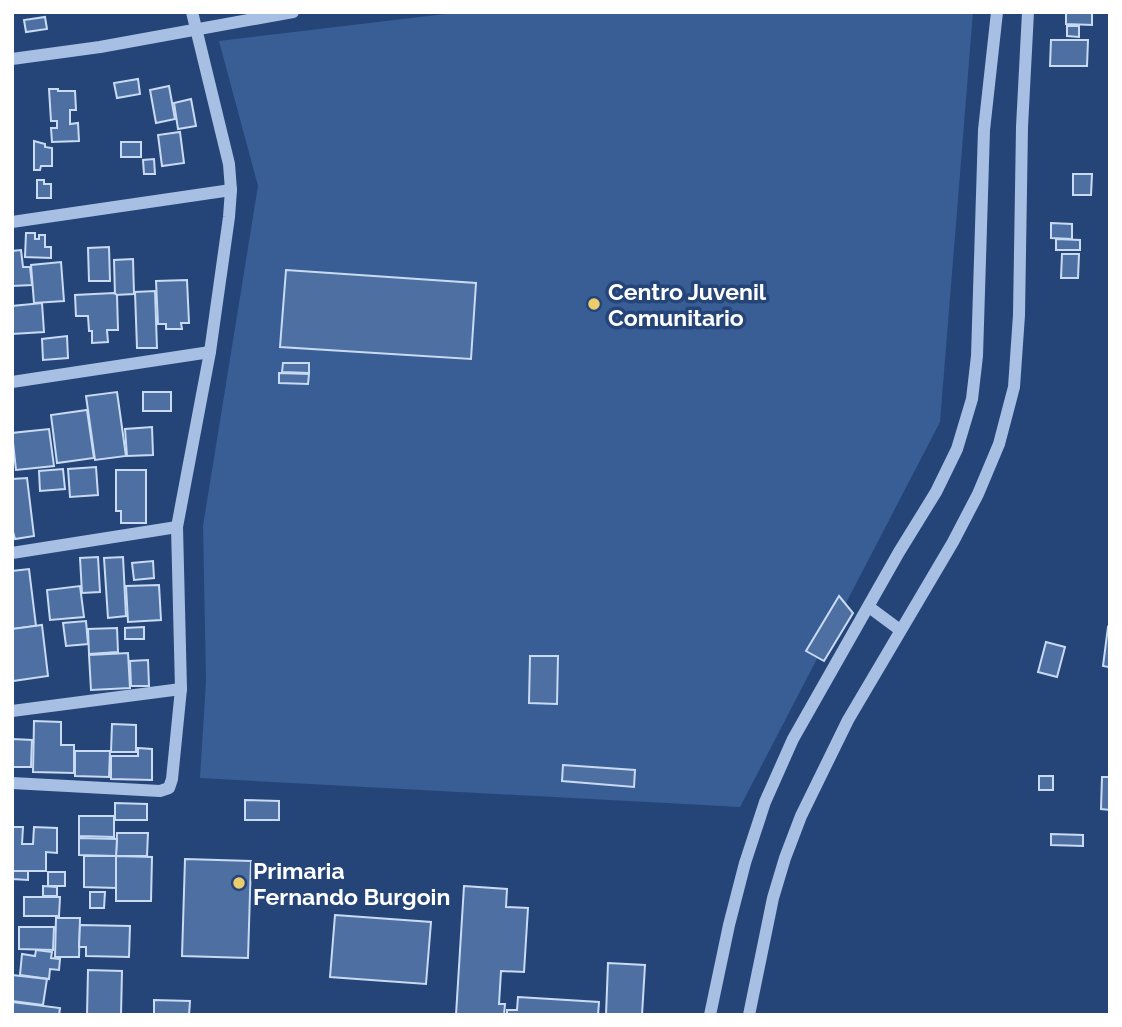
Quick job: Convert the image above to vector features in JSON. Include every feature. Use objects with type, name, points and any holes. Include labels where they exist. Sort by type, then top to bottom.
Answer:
[{"type":"street","points":[[12,783],[160,791],[169,788],[173,779],[181,689],[177,527],[209,352],[231,190],[229,164],[192,12]]},
{"type":"street","points":[[12,59],[100,47],[293,12]]},
{"type":"street","points":[[710,1015],[745,863],[765,802],[793,739],[936,492],[957,449],[972,399],[978,320],[984,130],[996,12]]},
{"type":"street","points":[[749,1015],[773,898],[789,847],[824,768],[900,630],[953,542],[978,494],[999,444],[1014,387],[1019,315],[1022,127],[1028,12]]},
{"type":"street","points":[[12,222],[231,190]]},
{"type":"street","points":[[12,382],[209,352]]},
{"type":"street","points":[[12,553],[177,527]]},
{"type":"street","points":[[869,607],[900,630]]},
{"type":"street","points":[[12,711],[181,689]]},
{"type":"shaded area","name":"Centro Juvenil Comunitario","points":[[462,12],[973,12],[940,422],[740,807],[200,778],[206,681],[203,526],[258,186],[219,41]]},
{"type":"building","points":[[1066,12],[1092,12],[1092,25],[1066,24]]},
{"type":"building","points":[[45,17],[47,29],[26,32],[24,20]]},
{"type":"building","points":[[1067,26],[1079,26],[1079,37],[1067,36]]},
{"type":"building","points":[[1051,40],[1088,40],[1087,66],[1050,66]]},
{"type":"building","points":[[138,79],[140,94],[117,98],[114,83]]},
{"type":"building","points":[[169,86],[175,119],[156,123],[150,90]]},
{"type":"building","points":[[49,89],[75,91],[76,110],[70,110],[70,124],[78,123],[79,141],[52,142],[51,128],[57,128],[57,121],[51,121]]},
{"type":"building","points":[[191,99],[196,126],[178,129],[174,103]]},
{"type":"building","points":[[180,132],[184,163],[162,166],[158,135]]},
{"type":"building","points":[[34,141],[52,148],[52,166],[41,166],[40,170],[34,170]]},
{"type":"building","points":[[121,142],[141,142],[141,157],[121,157]]},
{"type":"building","points":[[154,159],[155,174],[144,174],[143,160]]},
{"type":"building","points":[[1073,174],[1092,174],[1091,195],[1073,195]]},
{"type":"building","points":[[37,180],[51,184],[51,198],[37,198]]},
{"type":"building","points":[[1051,223],[1072,224],[1072,239],[1051,238]]},
{"type":"building","points":[[26,233],[35,233],[35,239],[39,239],[39,235],[45,235],[45,247],[51,247],[51,258],[25,257]]},
{"type":"building","points":[[1056,239],[1080,240],[1080,250],[1056,250]]},
{"type":"building","points":[[109,247],[110,281],[89,281],[88,248]]},
{"type":"building","points":[[21,250],[23,267],[30,267],[32,285],[12,286],[12,251]]},
{"type":"building","points":[[1062,254],[1079,254],[1078,278],[1061,278]]},
{"type":"building","points":[[133,259],[134,294],[115,295],[114,260]]},
{"type":"building","points":[[61,262],[64,301],[34,303],[31,265]]},
{"type":"building","points":[[286,270],[476,283],[471,359],[280,347]]},
{"type":"building","points":[[187,280],[189,323],[181,323],[182,329],[166,329],[166,324],[158,324],[156,281]]},
{"type":"building","points":[[155,291],[157,348],[137,348],[135,292]]},
{"type":"building","points":[[75,295],[117,295],[118,330],[107,330],[108,342],[92,343],[88,316],[76,316]]},
{"type":"building","points":[[42,303],[44,332],[12,334],[12,306]]},
{"type":"building","points":[[67,336],[68,358],[43,360],[42,339]]},
{"type":"building","points":[[283,363],[309,363],[309,373],[282,372]]},
{"type":"building","points":[[279,373],[309,374],[308,384],[279,383]]},
{"type":"building","points":[[117,392],[126,456],[95,460],[86,396]]},
{"type":"building","points":[[143,392],[171,392],[171,411],[143,411]]},
{"type":"building","points":[[87,410],[94,458],[57,463],[51,415]]},
{"type":"building","points":[[152,427],[153,455],[127,456],[125,429]]},
{"type":"building","points":[[49,429],[54,466],[16,470],[12,433]]},
{"type":"building","points":[[96,467],[98,495],[70,497],[68,469]]},
{"type":"building","points":[[63,469],[65,489],[40,491],[39,471]]},
{"type":"building","points":[[116,470],[146,470],[146,523],[121,523],[121,511],[116,511]]},
{"type":"building","points":[[27,478],[34,536],[15,539],[12,528],[12,479]]},
{"type":"building","points":[[98,557],[100,592],[82,593],[80,558]]},
{"type":"building","points":[[123,557],[126,616],[108,618],[104,558]]},
{"type":"building","points":[[153,561],[154,578],[134,580],[132,563]]},
{"type":"building","points":[[29,569],[36,626],[12,629],[12,571]]},
{"type":"building","points":[[159,585],[161,620],[128,622],[126,586]]},
{"type":"building","points":[[80,586],[84,617],[50,620],[47,590]]},
{"type":"building","points":[[839,596],[853,613],[824,661],[806,651]]},
{"type":"building","points":[[86,621],[88,644],[66,646],[63,623]]},
{"type":"building","points":[[42,625],[48,676],[13,681],[12,629]]},
{"type":"building","points":[[144,627],[144,639],[125,639],[125,628]]},
{"type":"building","points":[[1108,627],[1110,678],[1109,667],[1103,666]]},
{"type":"building","points":[[117,628],[118,652],[89,654],[88,629]]},
{"type":"building","points":[[1046,642],[1065,647],[1057,677],[1038,672]]},
{"type":"building","points":[[128,653],[130,688],[91,690],[89,655]]},
{"type":"building","points":[[530,656],[558,656],[557,704],[529,703]]},
{"type":"building","points":[[148,660],[149,686],[131,686],[130,661]]},
{"type":"building","points":[[34,721],[61,722],[61,745],[74,745],[74,773],[33,772]]},
{"type":"building","points":[[112,724],[136,725],[136,752],[111,752]]},
{"type":"building","points":[[12,739],[32,740],[31,767],[12,767]]},
{"type":"building","points":[[138,748],[152,749],[152,780],[111,779],[111,756],[138,756]]},
{"type":"building","points":[[75,751],[110,751],[109,777],[75,776]]},
{"type":"building","points":[[563,765],[635,770],[634,787],[562,781]]},
{"type":"building","points":[[1039,776],[1053,776],[1053,790],[1039,790]]},
{"type":"building","points":[[1102,777],[1110,777],[1110,810],[1101,809]]},
{"type":"building","points":[[245,800],[279,801],[279,820],[245,820]]},
{"type":"building","points":[[115,803],[147,804],[147,820],[115,820]]},
{"type":"building","points":[[79,816],[114,816],[114,837],[79,836]]},
{"type":"building","points":[[12,827],[23,827],[22,844],[33,844],[34,827],[57,828],[57,853],[46,852],[46,871],[12,871]]},
{"type":"building","points":[[117,833],[148,833],[147,856],[116,856]]},
{"type":"building","points":[[1051,834],[1083,835],[1083,846],[1051,845]]},
{"type":"building","points":[[79,838],[117,839],[116,856],[79,855]]},
{"type":"building","points":[[84,856],[116,856],[116,888],[84,887]]},
{"type":"building","points":[[116,856],[152,857],[151,901],[116,901]]},
{"type":"building","points":[[185,859],[251,861],[248,958],[182,956]]},
{"type":"building","points":[[12,871],[28,871],[28,880],[12,879]]},
{"type":"building","points":[[48,872],[65,872],[65,886],[48,886]]},
{"type":"building","points":[[43,886],[57,887],[57,896],[43,896]]},
{"type":"building","points":[[464,886],[507,889],[506,907],[528,908],[524,972],[501,971],[499,1004],[505,1004],[504,1015],[456,1015]]},
{"type":"building","points":[[90,892],[105,892],[104,908],[90,908]]},
{"type":"building","points":[[24,897],[60,897],[59,916],[24,916]]},
{"type":"building","points":[[335,915],[431,922],[426,984],[330,977]]},
{"type":"building","points":[[56,918],[80,918],[79,957],[55,957]]},
{"type":"building","points":[[80,925],[130,926],[129,957],[86,956],[86,947],[79,947]]},
{"type":"building","points":[[19,927],[54,927],[53,950],[19,949]]},
{"type":"building","points":[[36,950],[52,952],[51,958],[60,959],[59,970],[50,969],[49,979],[20,975],[22,954],[35,956]]},
{"type":"building","points":[[608,963],[645,965],[642,1015],[606,1015]]},
{"type":"building","points":[[88,970],[122,971],[121,1015],[87,1015]]},
{"type":"building","points":[[12,975],[47,979],[43,1005],[12,1001]]},
{"type":"building","points":[[518,997],[599,1002],[598,1015],[507,1015],[507,1010],[517,1010]]},
{"type":"building","points":[[154,1000],[190,1001],[189,1015],[154,1015]]},
{"type":"building","points":[[12,1002],[60,1008],[59,1015],[12,1015]]},
{"type":"place","name":"Centro Juvenil Comunitario","points":[[594,304]]},
{"type":"place","name":"Primaria Fernando Burgoin","points":[[239,883]]}]
